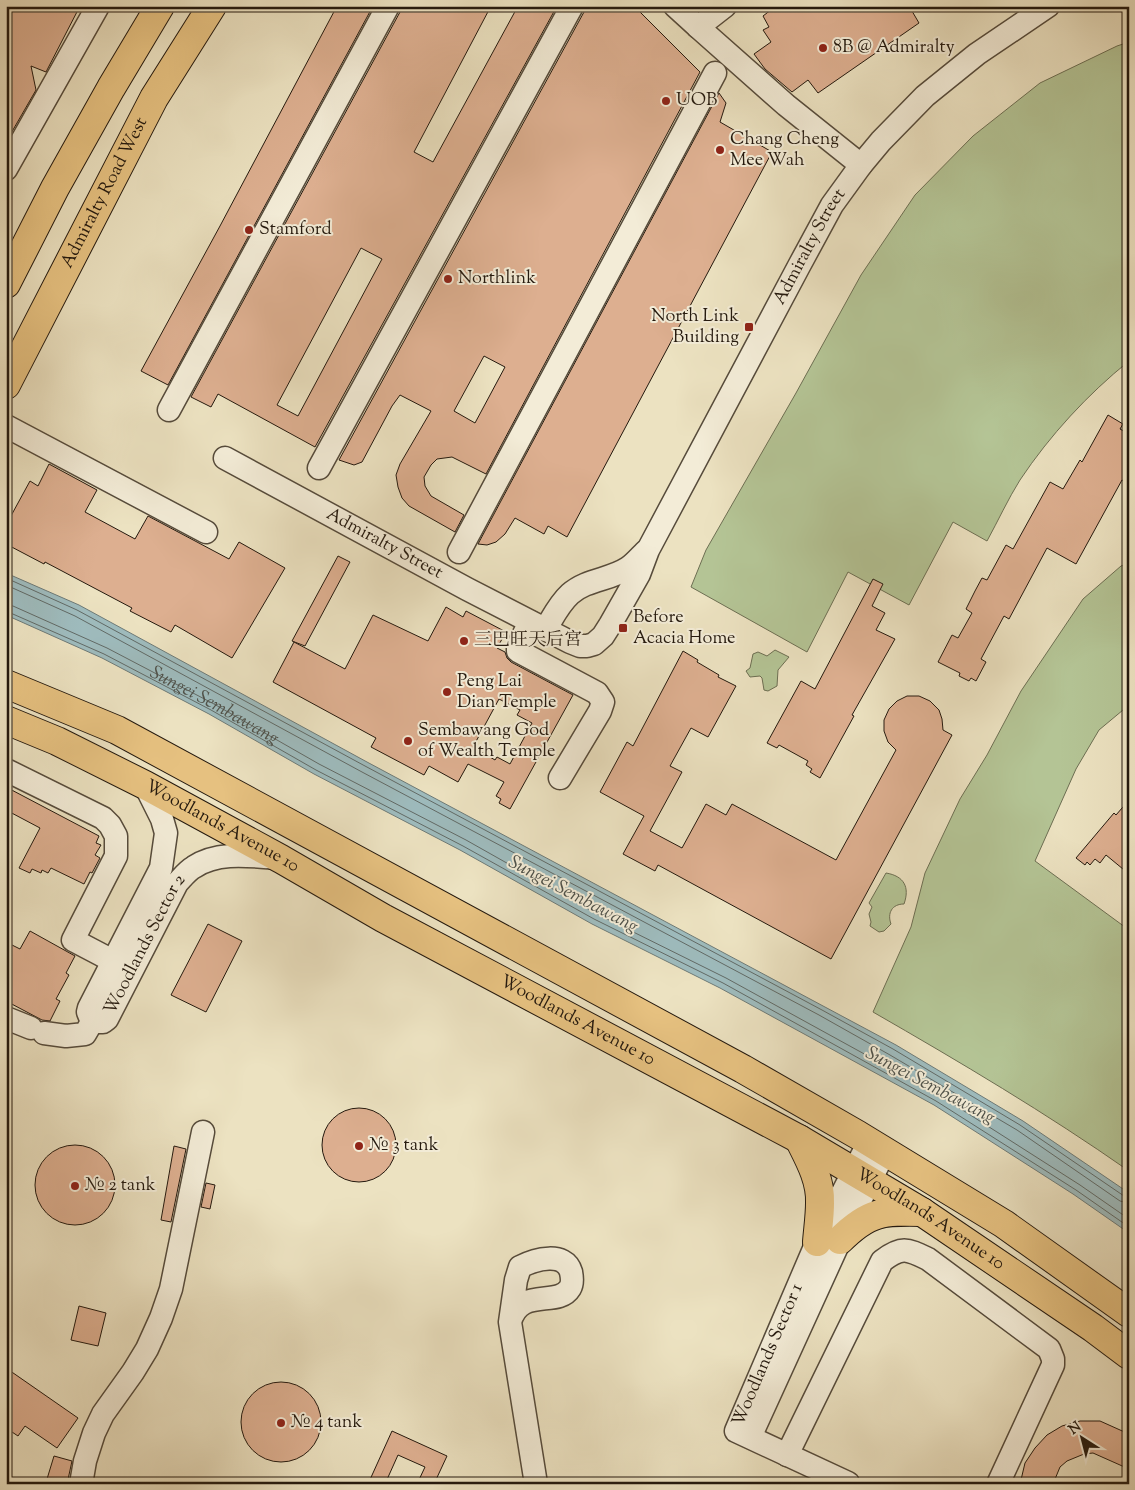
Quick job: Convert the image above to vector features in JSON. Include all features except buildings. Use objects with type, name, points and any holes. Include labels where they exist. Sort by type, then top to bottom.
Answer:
[{"type":"main road","points":[[6,284],[64,171],[160,6]]},
{"type":"main road","name":"Admiralty Road West","points":[[6,385],[154,98],[212,6]]},
{"type":"main road","name":"Woodlands Avenue 10","points":[[6,684],[117,730],[743,1069],[1004,1224],[1129,1313]]},
{"type":"main road","name":"Woodlands Avenue 10","points":[[6,720],[57,741],[145,784],[383,918],[799,1139],[922,1212],[1129,1355]]},
{"type":"main road","points":[[799,1139],[812,1166],[829,1241],[876,1214],[891,1211],[922,1212]]},
{"type":"street","points":[[6,169],[98,6]]},
{"type":"street","points":[[169,410],[388,6]]},
{"type":"street","points":[[319,468],[572,6]]},
{"type":"street","points":[[675,6],[786,105],[860,165]]},
{"type":"street","points":[[698,27],[725,6]]},
{"type":"street","name":"Admiralty Street","points":[[225,458],[538,626],[570,642],[587,646],[594,644],[603,636],[639,574],[648,550],[840,192],[881,141],[925,96],[977,54],[1048,6]]},
{"type":"street","points":[[459,552],[715,73]]},
{"type":"street","points":[[6,426],[206,532]]},
{"type":"street","name":"Admiralty Street","points":[[538,626],[570,594],[585,584],[607,578],[628,568],[648,550]]},
{"type":"street","points":[[538,626],[518,646],[518,652],[597,693],[603,702],[560,778]]},
{"type":"street","points":[[554,671],[570,642]]},
{"type":"street","points":[[6,770],[103,818],[110,825],[116,836],[116,856],[73,940],[121,964],[128,964],[139,957]]},
{"type":"street","name":"Woodlands Sector 2","points":[[145,784],[162,819],[166,833],[161,868],[89,1008],[88,1012],[92,1022],[103,1022],[107,1019],[177,883],[193,867],[213,859],[233,855],[281,859]]},
{"type":"street","points":[[6,1018],[37,1030],[66,1036],[85,1034],[92,1022]]},
{"type":"street","points":[[81,1484],[85,1461],[100,1421],[147,1349],[172,1288],[203,1132]]},
{"type":"street","name":"Woodlands Sector 1","points":[[787,1455],[749,1438],[829,1241],[877,1147]]},
{"type":"street","points":[[848,1483],[787,1455],[882,1261],[891,1254],[908,1250],[928,1259],[1049,1349],[1053,1359],[1053,1365],[998,1484]]},
{"type":"street","points":[[510,1322],[536,1484]]},
{"type":"green space","points":[[1129,42],[1129,361],[1084,401],[1044,447],[1016,487],[987,541],[953,522],[909,605],[848,572],[807,652],[691,587],[706,550],[861,275],[915,195],[973,136],[1040,83]]},
{"type":"green space","points":[[1129,563],[1129,705],[1099,730],[1076,769],[1035,861],[1129,930],[1129,1171],[1002,1088],[873,1012],[911,927],[925,873],[960,799],[987,755],[1021,691],[1083,599],[1121,566]]},
{"type":"green space","points":[[775,650],[789,657],[778,670],[777,686],[768,691],[764,690],[760,676],[750,677],[746,671],[750,668],[753,654],[758,652],[767,656]]},
{"type":"green space","points":[[886,873],[892,874],[904,883],[906,898],[904,904],[894,907],[890,913],[891,924],[884,931],[879,932],[870,926],[869,914],[872,907],[869,903]]},
{"type":"water","name":"Sungei Sembawang","points":[[6,573],[79,605],[367,762],[896,1045],[1023,1121],[1129,1193],[1129,1233],[1073,1194],[934,1105],[720,988],[592,924],[460,850],[314,774],[209,714],[102,658],[6,615]]},
{"type":"place","name":"8B @ Admiralty","points":[[823,48]]},
{"type":"place","name":"UOB","points":[[666,101]]},
{"type":"place","name":"Chang Cheng Mee Wah","points":[[720,150]]},
{"type":"place","name":"Stamford","points":[[249,230]]},
{"type":"place","name":"Northlink","points":[[448,279]]},
{"type":"place","name":"North Link Building","points":[[749,327]]},
{"type":"place","name":"Before Acacia Home","points":[[623,628]]},
{"type":"place","name":"三巴旺天后宮","points":[[464,641]]},
{"type":"place","name":"Peng Lai Dian Temple","points":[[447,692]]},
{"type":"place","name":"Sembawang God of Wealth Temple","points":[[408,741]]},
{"type":"place","name":"№ 3 tank","points":[[359,1146]]},
{"type":"place","name":"№ 2 tank","points":[[75,1186]]},
{"type":"place","name":"№ 4 tank","points":[[281,1423]]}]
